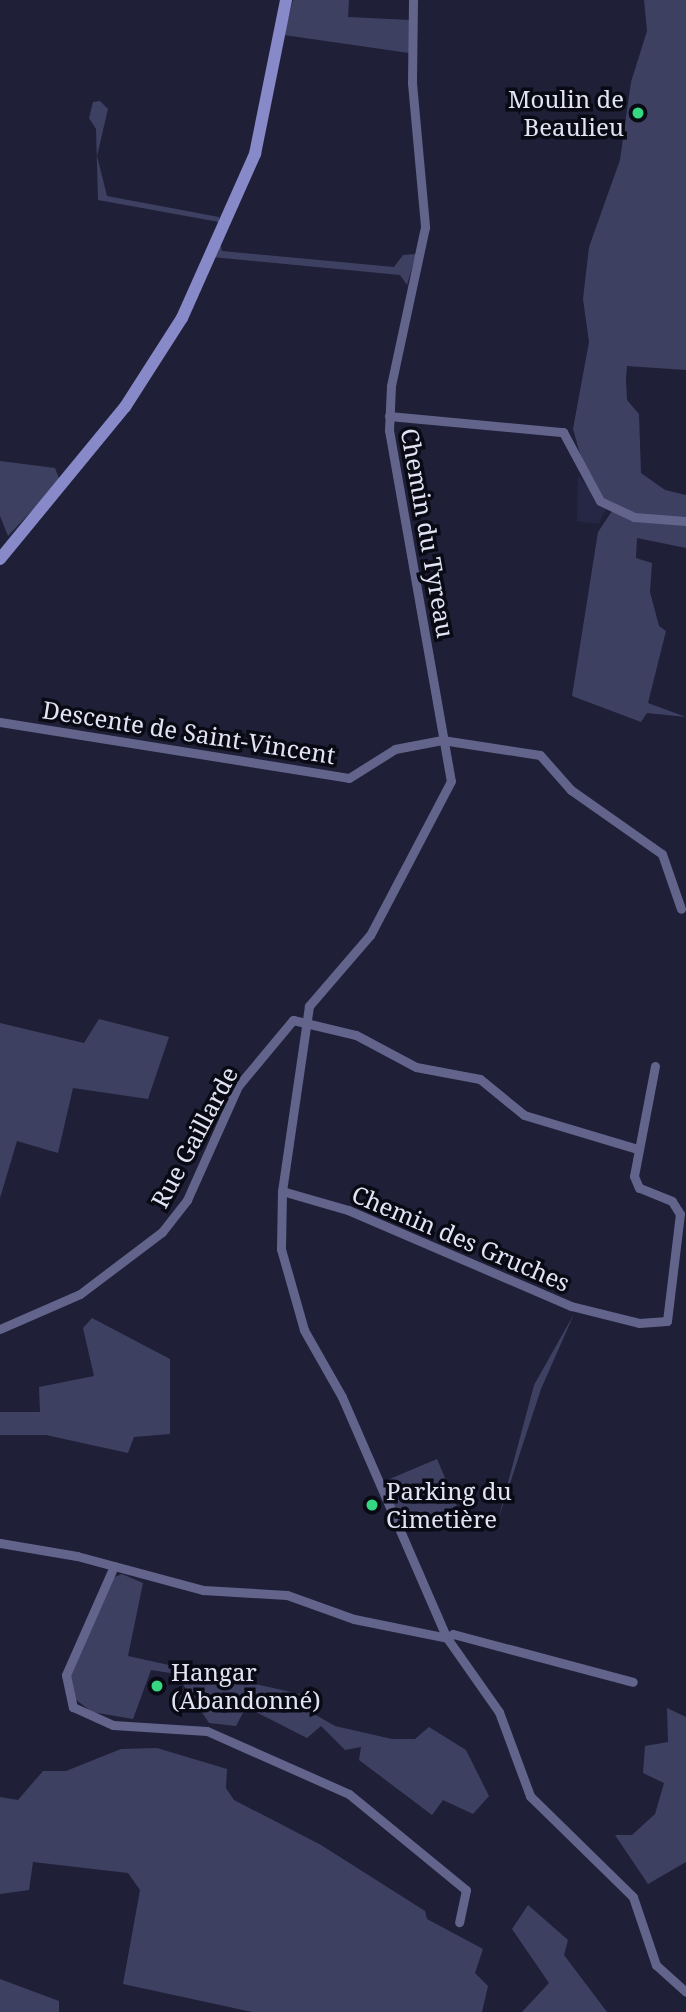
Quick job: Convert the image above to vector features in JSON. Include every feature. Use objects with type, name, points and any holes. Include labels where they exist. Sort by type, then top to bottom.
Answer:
[{"type":"street","points":[[0,559],[125,407],[182,318],[255,154],[286,0]]},
{"type":"street","name":"Chemin du Tyreau","points":[[313,999],[363,946],[439,814],[452,772],[389,416],[425,227],[412,83],[413,0]]},
{"type":"street","points":[[389,416],[563,432],[600,501],[634,517],[686,521]]},
{"type":"street","name":"Descente de Saint-Vincent","points":[[0,722],[349,778],[395,749],[446,740]]},
{"type":"street","points":[[446,740],[547,760],[571,790],[662,855],[681,909]]},
{"type":"street","points":[[313,999],[304,1022],[282,1191],[289,1294],[342,1397],[447,1638],[506,1725],[530,1796],[634,1897],[656,1965],[686,1992]]},
{"type":"street","name":"Rue Gaillarde","points":[[0,1329],[80,1294],[162,1232],[187,1200],[238,1086],[313,999]]},
{"type":"street","points":[[293,1020],[356,1035],[416,1067],[480,1079],[524,1115],[637,1149],[655,1066]]},
{"type":"street","name":"Chemin des Gruches","points":[[282,1191],[348,1210],[571,1306],[639,1324],[667,1321],[680,1214],[671,1201],[639,1188],[637,1149]]},
{"type":"street","points":[[0,1543],[114,1566],[203,1590],[287,1595],[354,1619],[447,1638],[453,1634],[633,1682]]},
{"type":"street","points":[[114,1566],[66,1675],[73,1707],[113,1725],[207,1731],[349,1794],[466,1890],[459,1922]]},
{"type":"shaded area","points":[[293,0],[349,0],[348,17],[410,20],[409,53],[284,35]]},
{"type":"shaded area","points":[[644,0],[686,0],[686,370],[627,366],[626,379],[627,400],[639,414],[641,473],[665,490],[686,495],[686,548],[637,538],[636,558],[652,563],[650,592],[659,626],[666,631],[648,703],[686,717],[647,713],[641,722],[572,696],[598,532],[612,511],[584,468],[573,429],[589,342],[583,299],[589,247],[620,160],[631,82],[647,31]]},
{"type":"shaded area","points":[[100,101],[108,109],[97,156],[107,196],[219,217],[219,222],[98,200],[96,129],[89,118],[93,102]]},
{"type":"shaded area","points":[[220,241],[222,251],[394,267],[403,255],[416,254],[407,285],[400,275],[212,257]]},
{"type":"shaded area","points":[[0,461],[55,468],[60,481],[8,536],[0,516]]},
{"type":"shaded area","points":[[578,475],[606,509],[599,524],[577,521]]},
{"type":"shaded area","points":[[99,1019],[169,1037],[148,1099],[73,1088],[58,1153],[17,1141],[0,1198],[0,1023],[84,1043]]},
{"type":"shaded area","points":[[574,1314],[541,1389],[498,1520],[534,1385]]},
{"type":"shaded area","points":[[92,1318],[170,1359],[170,1434],[134,1437],[128,1453],[46,1435],[0,1435],[0,1412],[40,1412],[39,1387],[94,1376],[83,1328]]},
{"type":"shaded area","points":[[437,1459],[457,1506],[401,1530],[381,1483]]},
{"type":"shaded area","points":[[122,1574],[143,1583],[128,1656],[300,1694],[300,1706],[335,1726],[392,1739],[415,1739],[429,1727],[466,1750],[489,1796],[473,1814],[443,1800],[432,1815],[359,1760],[361,1747],[345,1750],[321,1726],[307,1738],[246,1707],[236,1726],[209,1723],[176,1674],[151,1670],[133,1719],[92,1712],[75,1699],[69,1676],[112,1578]]},
{"type":"shaded area","points":[[667,1708],[686,1717],[686,1862],[648,1884],[615,1835],[632,1835],[655,1814],[664,1783],[643,1773],[645,1746],[668,1742]]},
{"type":"shaded area","points":[[157,1748],[227,1769],[226,1788],[234,1800],[321,1845],[425,1911],[427,1919],[483,1949],[475,1973],[488,1986],[482,2012],[252,2012],[123,1984],[140,1890],[128,1873],[33,1862],[29,1890],[0,1894],[0,1797],[18,1800],[43,1771],[66,1771],[121,1749]]},
{"type":"shaded area","points":[[528,1905],[568,1940],[564,1955],[607,2012],[522,2012],[549,1983],[512,1929]]},
{"type":"shaded area","points":[[0,1979],[59,2001],[59,2012],[0,2012]]},
{"type":"place","name":"Moulin de Beaulieu","points":[[638,113]]},
{"type":"place","name":"Parking du Cimetière","points":[[372,1505]]},
{"type":"place","name":"Hangar (Abandonné)","points":[[157,1686]]}]
